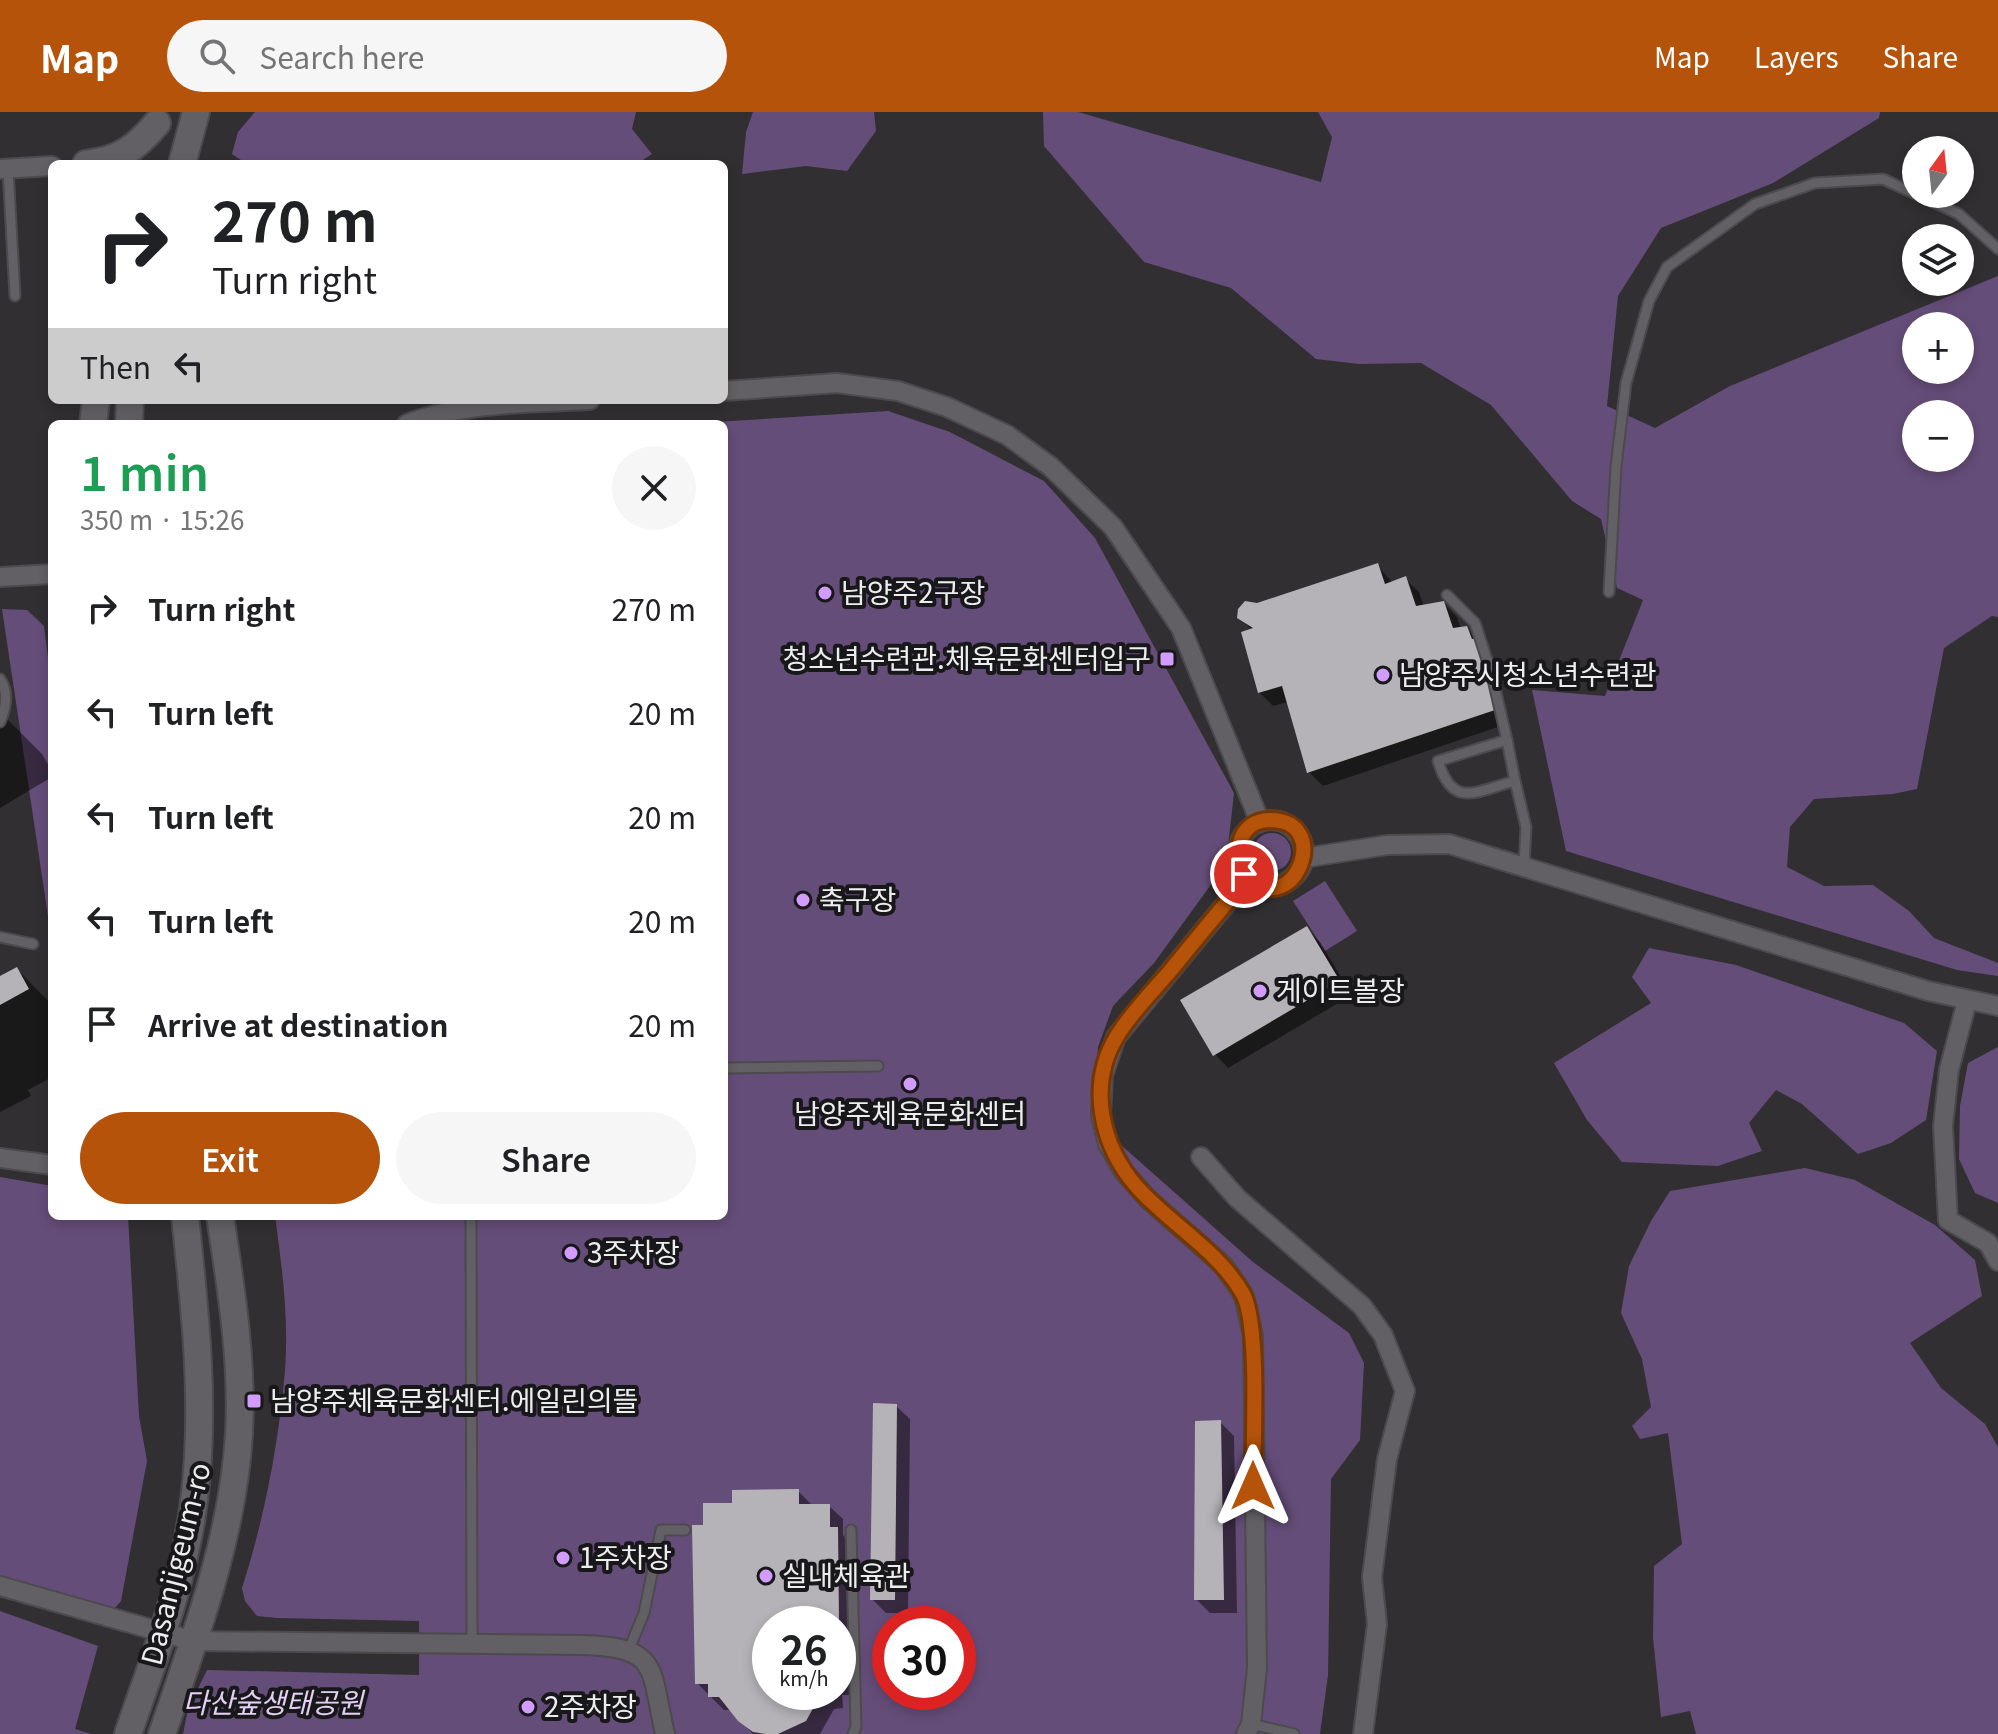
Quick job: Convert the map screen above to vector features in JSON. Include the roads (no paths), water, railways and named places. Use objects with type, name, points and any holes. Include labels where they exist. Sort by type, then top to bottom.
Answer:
[{"type":"street","points":[[183,160],[196,112]]},
{"type":"street","points":[[103,160],[124,155],[137,147],[159,118]]},
{"type":"street","points":[[148,160],[159,118]]},
{"type":"street","points":[[4,169],[48,166]]},
{"type":"street","points":[[728,391],[837,383],[898,391],[947,407],[1007,435],[1051,467],[1113,527],[1181,628],[1260,822]]},
{"type":"street","points":[[418,420],[512,404]]},
{"type":"street","points":[[0,577],[48,574]]},
{"type":"street","points":[[1273,820],[1294,829],[1300,838],[1304,858],[1300,870],[1284,884],[1262,886],[1248,877],[1239,865],[1238,844],[1243,834],[1260,822],[1273,820]]},
{"type":"street","points":[[1304,858],[1387,845],[1449,844],[1967,1001],[1998,1006]]},
{"type":"street","points":[[1248,877],[1116,1037],[1103,1075],[1101,1116],[1108,1144],[1124,1172],[1148,1199],[1224,1266],[1244,1296],[1253,1336],[1257,1668],[1249,1729]]},
{"type":"street","points":[[1967,1001],[1949,1070],[1943,1126],[1948,1220],[1988,1243],[1998,1261]]},
{"type":"street","points":[[1201,1157],[1237,1198],[1362,1306],[1383,1335],[1405,1391],[1387,1459],[1372,1577],[1377,1624],[1363,1734]]},
{"type":"street","points":[[0,1158],[48,1164]]},
{"type":"street","name":"Dasanjigeum-ro","points":[[128,1734],[181,1573],[195,1500],[195,1313],[185,1220]]},
{"type":"street","name":"Dasanjigeum-ro","points":[[162,1734],[193,1641],[230,1508],[239,1434],[238,1353],[221,1220]]},
{"type":"street","points":[[0,1586],[193,1641],[584,1645],[629,1649],[642,1657],[652,1669],[665,1734]]},
{"type":"lane","points":[[4,169],[15,296]]},
{"type":"lane","points":[[1609,592],[1616,466],[1626,383],[1649,301],[1667,267],[1755,204],[1815,183],[1883,179],[1959,214],[1998,249]]},
{"type":"lane","points":[[1447,595],[1475,623],[1492,675],[1526,827],[1524,867]]},
{"type":"lane","points":[[0,679],[5,687],[6,702],[0,722]]},
{"type":"lane","points":[[1507,740],[1438,761],[1444,782],[1451,791],[1476,792],[1515,781]]},
{"type":"lane","points":[[0,937],[33,944]]},
{"type":"lane","points":[[728,1068],[878,1066]]},
{"type":"lane","points":[[471,1220],[472,1646]]},
{"type":"lane","points":[[629,1649],[644,1613],[661,1530],[685,1530]]},
{"type":"lane","points":[[851,1530],[856,1727],[853,1734]]},
{"type":"lane","points":[[1249,1729],[1294,1734]]},
{"type":"place","name":"남양주2구장","points":[[825,593]]},
{"type":"place","name":"청소년수련관.체육문화센터입구","points":[[1167,659]]},
{"type":"place","name":"남양주시청소년수련관","points":[[1383,675]]},
{"type":"place","name":"축구장","points":[[803,900]]},
{"type":"place","name":"게이트볼장","points":[[1260,991]]},
{"type":"place","name":"남양주체육문화센터","points":[[910,1084]]},
{"type":"place","name":"3주차장","points":[[571,1253]]},
{"type":"place","name":"남양주체육문화센터.에일린의뜰","points":[[254,1401]]},
{"type":"place","name":"1주차장","points":[[563,1558]]},
{"type":"place","name":"실내체육관","points":[[766,1576]]},
{"type":"place","name":"2주차장","points":[[528,1707]]},
{"type":"park label","name":"다산숲생태공원","points":[[273,1703]]}]
